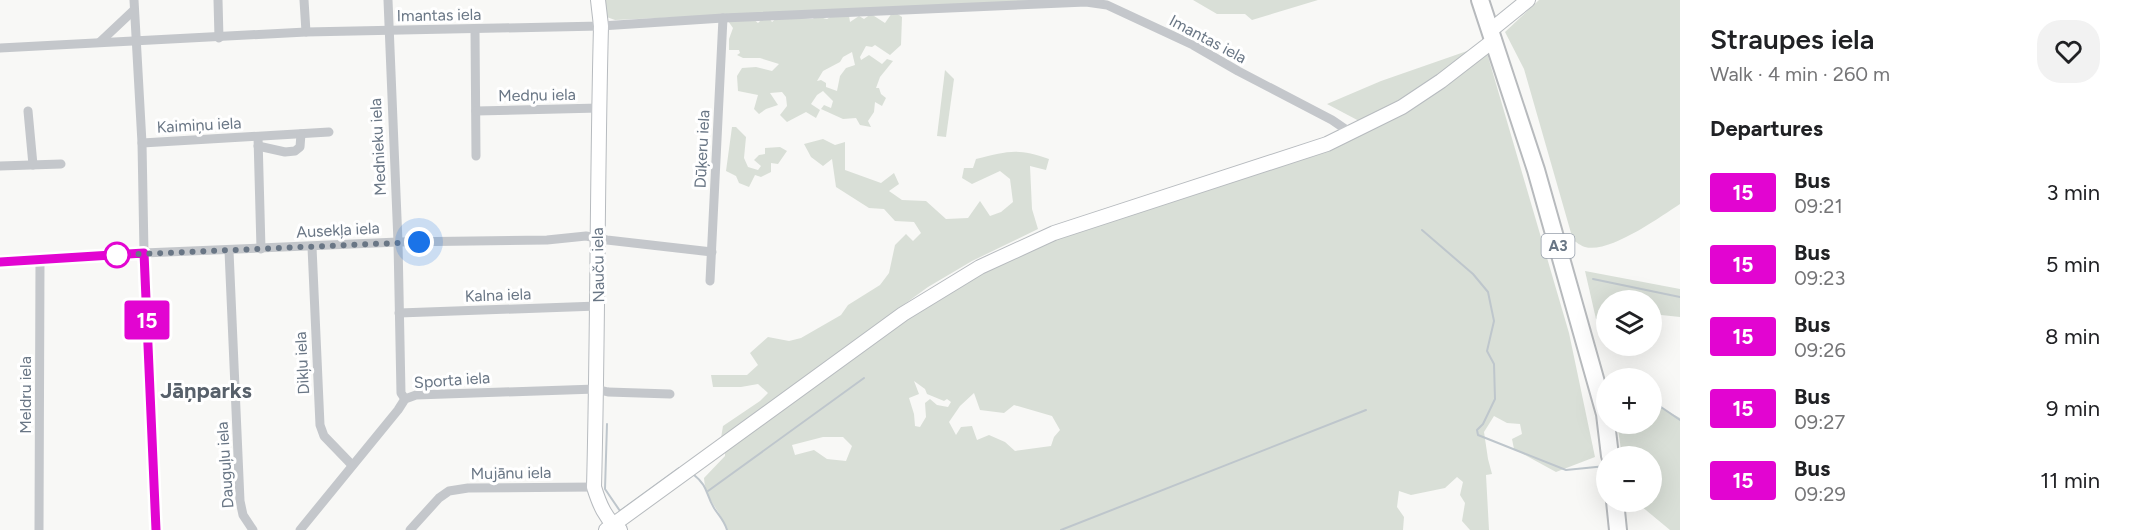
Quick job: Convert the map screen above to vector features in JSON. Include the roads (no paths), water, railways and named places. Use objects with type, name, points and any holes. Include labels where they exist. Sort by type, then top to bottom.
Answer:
[{"type":"highway","name":"A3","points":[[1480,0],[1536,170],[1605,414],[1609,446]]},
{"type":"highway","points":[[1616,512],[1618,530]]},
{"type":"street","points":[[218,0],[219,38]]},
{"type":"street","points":[[304,0],[306,32]]},
{"type":"street","name":"Mednieku iela","points":[[388,0],[398,242],[401,393],[405,399]]},
{"type":"street","name":"Nauču iela","points":[[598,0],[601,26],[594,487],[600,506],[613,528]]},
{"type":"street","points":[[613,528],[903,314],[980,267],[1054,233],[1327,144],[1351,133],[1402,106],[1441,81],[1528,0]]},
{"type":"street","name":"Imantas iela","points":[[0,48],[306,32],[601,26],[723,18],[1086,3],[1107,5],[1193,45],[1332,120],[1351,133]]},
{"type":"street","points":[[134,5],[142,143],[144,253],[156,530]]},
{"type":"street","points":[[100,42],[134,5]]},
{"type":"street","name":"Dūķeru iela","points":[[710,281],[723,18]]},
{"type":"street","points":[[475,30],[476,156]]},
{"type":"street","name":"Medņu iela","points":[[476,111],[599,108]]},
{"type":"street","points":[[28,111],[33,165]]},
{"type":"street","name":"Kaimiņu iela","points":[[142,143],[258,141],[329,132]]},
{"type":"street","name":"Kaimiņu iela","points":[[258,141],[285,152],[295,151],[300,147],[301,134]]},
{"type":"street","name":"Kaimiņu iela","points":[[258,141],[261,249]]},
{"type":"street","points":[[0,166],[61,164]]},
{"type":"street","name":"Ausekļa iela","points":[[0,262],[144,253],[398,242],[547,240],[586,236],[712,252]]},
{"type":"street","name":"Dikļu iela","points":[[312,247],[320,425],[324,436],[352,465]]},
{"type":"street","name":"Dauguļu iela","points":[[230,250],[240,501],[243,515],[253,530]]},
{"type":"street","name":"Meldru iela","points":[[39,530],[40,260]]},
{"type":"street","name":"Kalna iela","points":[[399,313],[598,306]]},
{"type":"street","name":"Sporta iela","points":[[300,530],[405,399],[416,395],[436,393],[596,389],[608,392],[670,394]]},
{"type":"street","name":"Mujānu iela","points":[[410,530],[449,490],[594,487]]},
{"type":"waterway","points":[[1422,230],[1473,274],[1488,292],[1494,321],[1487,351],[1494,364],[1495,399],[1483,424],[1477,430],[1478,435],[1566,470],[1596,467]]},
{"type":"waterway","points":[[1593,279],[1680,297]]},
{"type":"waterway","points":[[708,491],[864,378]]},
{"type":"waterway","points":[[1662,408],[1680,420]]},
{"type":"waterway","points":[[1061,530],[1366,410]]},
{"type":"waterway","points":[[607,424],[605,489],[620,511],[679,468]]},
{"type":"waterway","points":[[692,475],[704,487],[727,530]]},
{"type":"district","name":"Jāņparks","points":[[206,390]]}]
